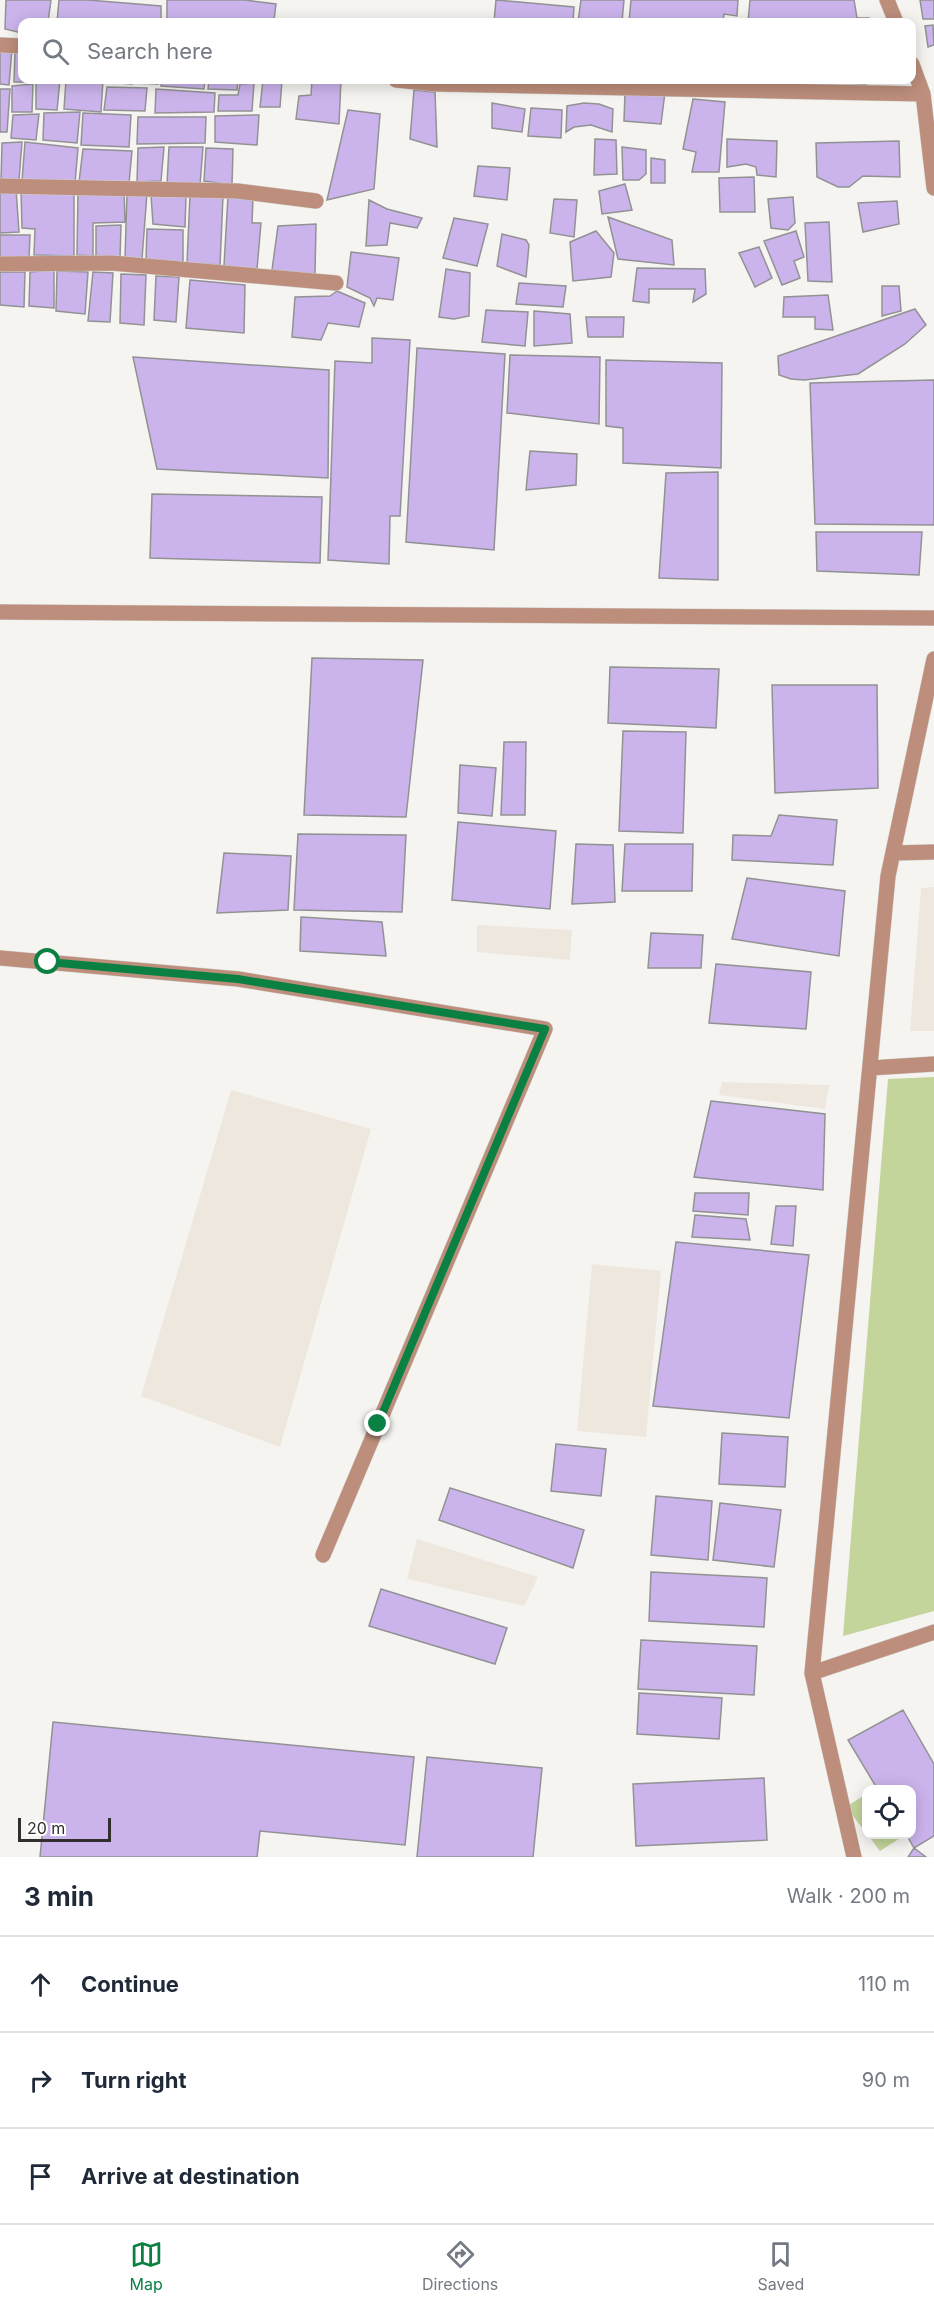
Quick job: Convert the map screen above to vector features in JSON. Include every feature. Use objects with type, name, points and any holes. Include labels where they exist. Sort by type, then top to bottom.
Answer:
[{"type":"street","points":[[887,0],[894,18]]},
{"type":"street","points":[[0,45],[18,46]]},
{"type":"street","points":[[916,75],[923,94],[934,188]]},
{"type":"street","points":[[436,84],[923,94]]},
{"type":"street","points":[[0,186],[237,191],[316,201]]},
{"type":"street","points":[[0,264],[112,263],[336,283]]},
{"type":"street","points":[[0,612],[934,618]]},
{"type":"street","points":[[854,1857],[812,1673],[888,876],[934,659]]},
{"type":"street","points":[[893,853],[934,852]]},
{"type":"street","points":[[0,958],[238,979],[545,1029],[323,1555]]},
{"type":"street","points":[[870,1068],[934,1064]]},
{"type":"street","points":[[812,1673],[934,1632]]},
{"type":"shaded area","points":[[934,887],[934,1031],[910,1031],[921,888]]},
{"type":"shaded area","points":[[477,925],[572,930],[570,960],[477,952]]},
{"type":"shaded area","points":[[722,1082],[829,1085],[825,1109],[719,1095]]},
{"type":"shaded area","points":[[231,1090],[371,1129],[280,1447],[141,1396]]},
{"type":"shaded area","points":[[592,1264],[661,1271],[646,1437],[577,1431]]},
{"type":"shaded area","points":[[417,1539],[538,1577],[524,1606],[407,1579]]},
{"type":"green space","points":[[934,1077],[934,1611],[843,1636],[888,1079]]},
{"type":"green space","points":[[862,1797],[862,1828],[846,1807]]},
{"type":"green space","points":[[871,1839],[899,1839],[880,1851]]},
{"type":"building","points":[[6,0],[51,0],[49,18],[18,18],[18,32],[5,29]]},
{"type":"building","points":[[59,0],[161,6],[161,18],[57,18]]},
{"type":"building","points":[[167,0],[245,0],[276,4],[274,18],[167,18]]},
{"type":"building","points":[[496,0],[574,7],[573,18],[494,18]]},
{"type":"building","points":[[581,0],[624,0],[622,18],[579,18]]},
{"type":"building","points":[[631,0],[738,0],[737,16],[724,14],[724,18],[629,18]]},
{"type":"building","points":[[750,0],[854,0],[857,18],[748,18]]},
{"type":"building","points":[[920,0],[934,0],[934,19],[923,19]]},
{"type":"building","points":[[933,25],[934,45],[928,47],[925,26]]},
{"type":"building","points":[[0,49],[12,49],[9,85],[0,84]]},
{"type":"building","points":[[15,51],[18,51],[18,82],[14,82]]},
{"type":"building","points":[[33,84],[32,112],[12,112],[12,86]]},
{"type":"building","points":[[36,84],[60,84],[57,110],[36,109]]},
{"type":"building","points":[[66,84],[103,84],[101,112],[64,109]]},
{"type":"building","points":[[161,84],[205,84],[204,89],[161,86]]},
{"type":"building","points":[[209,84],[238,84],[237,90],[208,89]]},
{"type":"building","points":[[240,84],[254,84],[252,111],[218,111],[219,95],[238,95]]},
{"type":"building","points":[[263,84],[282,84],[280,107],[260,107]]},
{"type":"building","points":[[312,84],[341,84],[339,124],[296,119],[299,96],[311,95]]},
{"type":"building","points":[[107,87],[147,88],[145,111],[104,110]]},
{"type":"building","points":[[0,89],[10,89],[7,132],[0,132]]},
{"type":"building","points":[[156,89],[215,93],[214,112],[155,113]]},
{"type":"building","points":[[414,90],[435,92],[437,147],[410,139]]},
{"type":"building","points":[[625,92],[665,92],[661,124],[624,121]]},
{"type":"building","points":[[693,99],[725,102],[719,172],[692,172],[696,152],[683,149]]},
{"type":"building","points":[[492,103],[525,109],[522,132],[492,128]]},
{"type":"building","points":[[584,103],[599,104],[613,109],[612,132],[591,125],[574,127],[566,132],[567,106]]},
{"type":"building","points":[[531,108],[562,110],[561,138],[528,136]]},
{"type":"building","points":[[348,110],[380,114],[374,189],[327,200]]},
{"type":"building","points":[[80,112],[77,143],[43,140],[44,113]]},
{"type":"building","points":[[83,113],[131,115],[129,147],[81,145]]},
{"type":"building","points":[[39,114],[36,140],[11,138],[13,115]]},
{"type":"building","points":[[259,115],[257,145],[215,142],[215,116]]},
{"type":"building","points":[[138,117],[206,117],[205,143],[137,144]]},
{"type":"building","points":[[595,139],[616,140],[617,174],[594,175]]},
{"type":"building","points":[[727,139],[777,141],[776,177],[757,175],[756,167],[746,164],[727,167]]},
{"type":"building","points":[[899,141],[900,177],[863,176],[849,187],[838,187],[817,177],[816,143]]},
{"type":"building","points":[[22,142],[19,180],[1,181],[2,143]]},
{"type":"building","points":[[25,142],[78,148],[75,183],[22,181]]},
{"type":"building","points":[[164,147],[161,181],[137,182],[138,148]]},
{"type":"building","points":[[169,147],[203,147],[200,185],[167,184]]},
{"type":"building","points":[[622,147],[646,150],[646,174],[639,180],[623,180]]},
{"type":"building","points":[[206,148],[233,149],[232,185],[204,181]]},
{"type":"building","points":[[83,149],[132,151],[129,183],[79,182]]},
{"type":"building","points":[[651,158],[665,160],[665,183],[651,183]]},
{"type":"building","points":[[478,166],[510,168],[507,200],[474,196]]},
{"type":"building","points":[[754,177],[755,212],[720,212],[719,178]]},
{"type":"building","points":[[625,184],[632,210],[602,214],[599,191]]},
{"type":"building","points":[[16,189],[19,232],[0,233],[0,191]]},
{"type":"building","points":[[21,190],[74,191],[74,256],[34,255],[35,229],[22,228]]},
{"type":"building","points":[[124,190],[125,222],[93,223],[93,256],[77,255],[78,192]]},
{"type":"building","points":[[127,193],[147,193],[142,259],[125,259]]},
{"type":"building","points":[[151,195],[186,195],[185,227],[153,224]]},
{"type":"building","points":[[190,195],[223,196],[220,265],[187,263]]},
{"type":"building","points":[[228,196],[253,197],[252,223],[261,223],[257,269],[224,266]]},
{"type":"building","points":[[793,197],[795,223],[788,230],[771,228],[768,199]]},
{"type":"building","points":[[554,199],[577,200],[574,237],[550,233]]},
{"type":"building","points":[[369,200],[387,209],[422,218],[417,228],[390,223],[387,245],[366,246]]},
{"type":"building","points":[[897,201],[899,224],[863,232],[858,203]]},
{"type":"building","points":[[608,217],[672,240],[674,265],[618,259]]},
{"type":"building","points":[[454,218],[488,224],[477,266],[443,258]]},
{"type":"building","points":[[829,222],[832,282],[808,281],[805,223]]},
{"type":"building","points":[[316,224],[315,274],[272,270],[278,226]]},
{"type":"building","points":[[121,225],[120,259],[96,258],[96,226]]},
{"type":"building","points":[[147,229],[183,230],[183,262],[146,259]]},
{"type":"building","points":[[596,231],[614,253],[611,277],[573,281],[570,242]]},
{"type":"building","points":[[796,231],[804,257],[794,261],[800,278],[782,285],[764,241]]},
{"type":"building","points":[[502,234],[526,240],[529,245],[526,277],[497,266]]},
{"type":"building","points":[[0,235],[30,235],[29,258],[0,258]]},
{"type":"building","points":[[759,247],[772,278],[755,287],[739,253]]},
{"type":"building","points":[[351,252],[399,258],[393,300],[377,298],[374,306],[370,298],[347,287]]},
{"type":"building","points":[[637,268],[705,269],[706,294],[693,302],[695,289],[649,289],[649,303],[633,301]]},
{"type":"building","points":[[446,269],[470,273],[469,316],[454,319],[439,317]]},
{"type":"building","points":[[54,270],[54,308],[29,306],[30,272]]},
{"type":"building","points":[[57,271],[88,272],[85,314],[56,311]]},
{"type":"building","points":[[0,272],[25,272],[24,307],[0,305]]},
{"type":"building","points":[[93,272],[113,273],[110,322],[88,321]]},
{"type":"building","points":[[121,274],[146,275],[144,325],[120,323]]},
{"type":"building","points":[[156,276],[179,277],[176,322],[154,320]]},
{"type":"building","points":[[190,280],[245,285],[244,333],[186,328]]},
{"type":"building","points":[[519,283],[566,286],[563,307],[516,304]]},
{"type":"building","points":[[882,286],[899,286],[901,311],[882,316]]},
{"type":"building","points":[[337,291],[365,303],[359,327],[328,323],[321,340],[292,337],[295,297],[330,296]]},
{"type":"building","points":[[828,295],[833,330],[815,329],[815,317],[783,317],[784,297]]},
{"type":"building","points":[[915,309],[926,325],[905,344],[858,374],[804,380],[779,375],[778,356]]},
{"type":"building","points":[[486,310],[528,312],[525,346],[482,342]]},
{"type":"building","points":[[534,311],[570,314],[572,343],[534,346]]},
{"type":"building","points":[[586,317],[624,317],[623,337],[588,337]]},
{"type":"building","points":[[372,338],[410,340],[400,516],[390,516],[389,564],[328,560],[335,361],[372,363]]},
{"type":"building","points":[[417,348],[505,354],[494,550],[406,542]]},
{"type":"building","points":[[510,355],[600,357],[599,424],[507,413]]},
{"type":"building","points":[[133,357],[329,370],[328,478],[157,469]]},
{"type":"building","points":[[606,360],[722,363],[721,468],[623,463],[623,428],[606,426]]},
{"type":"building","points":[[934,380],[934,525],[815,524],[810,383]]},
{"type":"building","points":[[530,451],[577,454],[576,485],[526,490]]},
{"type":"building","points":[[718,472],[718,580],[659,578],[666,473]]},
{"type":"building","points":[[152,494],[322,497],[320,563],[150,558]]},
{"type":"building","points":[[816,532],[922,532],[919,575],[817,571]]},
{"type":"building","points":[[312,658],[423,660],[406,817],[304,815]]},
{"type":"building","points":[[610,667],[719,669],[716,728],[608,723]]},
{"type":"building","points":[[772,685],[877,685],[878,788],[775,793]]},
{"type":"building","points":[[623,731],[686,732],[683,833],[619,831]]},
{"type":"building","points":[[504,742],[526,742],[525,815],[501,815]]},
{"type":"building","points":[[460,765],[496,768],[492,816],[458,813]]},
{"type":"building","points":[[779,815],[837,820],[833,865],[732,860],[733,835],[771,836]]},
{"type":"building","points":[[458,822],[556,831],[550,909],[452,900]]},
{"type":"building","points":[[298,834],[406,835],[402,912],[294,910]]},
{"type":"building","points":[[576,844],[613,845],[615,902],[572,904]]},
{"type":"building","points":[[625,844],[693,844],[692,891],[622,891]]},
{"type":"building","points":[[224,853],[291,856],[288,910],[217,913]]},
{"type":"building","points":[[747,878],[845,891],[839,956],[732,939]]},
{"type":"building","points":[[301,917],[382,922],[386,956],[300,951]]},
{"type":"building","points":[[651,933],[703,935],[701,968],[648,968]]},
{"type":"building","points":[[716,964],[811,972],[806,1029],[709,1023]]},
{"type":"building","points":[[711,1101],[825,1114],[823,1190],[694,1177]]},
{"type":"building","points":[[695,1193],[749,1193],[748,1215],[693,1211]]},
{"type":"building","points":[[776,1206],[796,1206],[793,1246],[771,1244]]},
{"type":"building","points":[[695,1215],[746,1219],[750,1240],[692,1237]]},
{"type":"building","points":[[676,1242],[809,1255],[789,1418],[653,1406]]},
{"type":"building","points":[[722,1433],[788,1437],[785,1487],[719,1484]]},
{"type":"building","points":[[556,1444],[606,1449],[601,1496],[551,1491]]},
{"type":"building","points":[[450,1488],[584,1530],[573,1568],[439,1520]]},
{"type":"building","points":[[656,1496],[712,1501],[708,1560],[651,1555]]},
{"type":"building","points":[[720,1503],[781,1510],[774,1567],[713,1560]]},
{"type":"building","points":[[651,1572],[767,1578],[764,1627],[649,1621]]},
{"type":"building","points":[[381,1589],[507,1628],[495,1664],[369,1626]]},
{"type":"building","points":[[641,1640],[757,1646],[754,1695],[638,1689]]},
{"type":"building","points":[[639,1693],[722,1698],[719,1739],[637,1734]]},
{"type":"building","points":[[903,1710],[934,1764],[934,1836],[914,1848],[909,1839],[916,1839],[916,1785],[875,1785],[848,1740]]},
{"type":"building","points":[[53,1722],[414,1757],[405,1845],[260,1831],[257,1857],[40,1857]]},
{"type":"building","points":[[427,1757],[542,1768],[533,1857],[417,1857]]},
{"type":"building","points":[[764,1778],[767,1840],[636,1846],[633,1784]]},
{"type":"building","points":[[914,1848],[926,1857],[908,1857]]},
{"type":"route","points":[[48,962],[238,979],[545,1029],[378,1424]]}]
